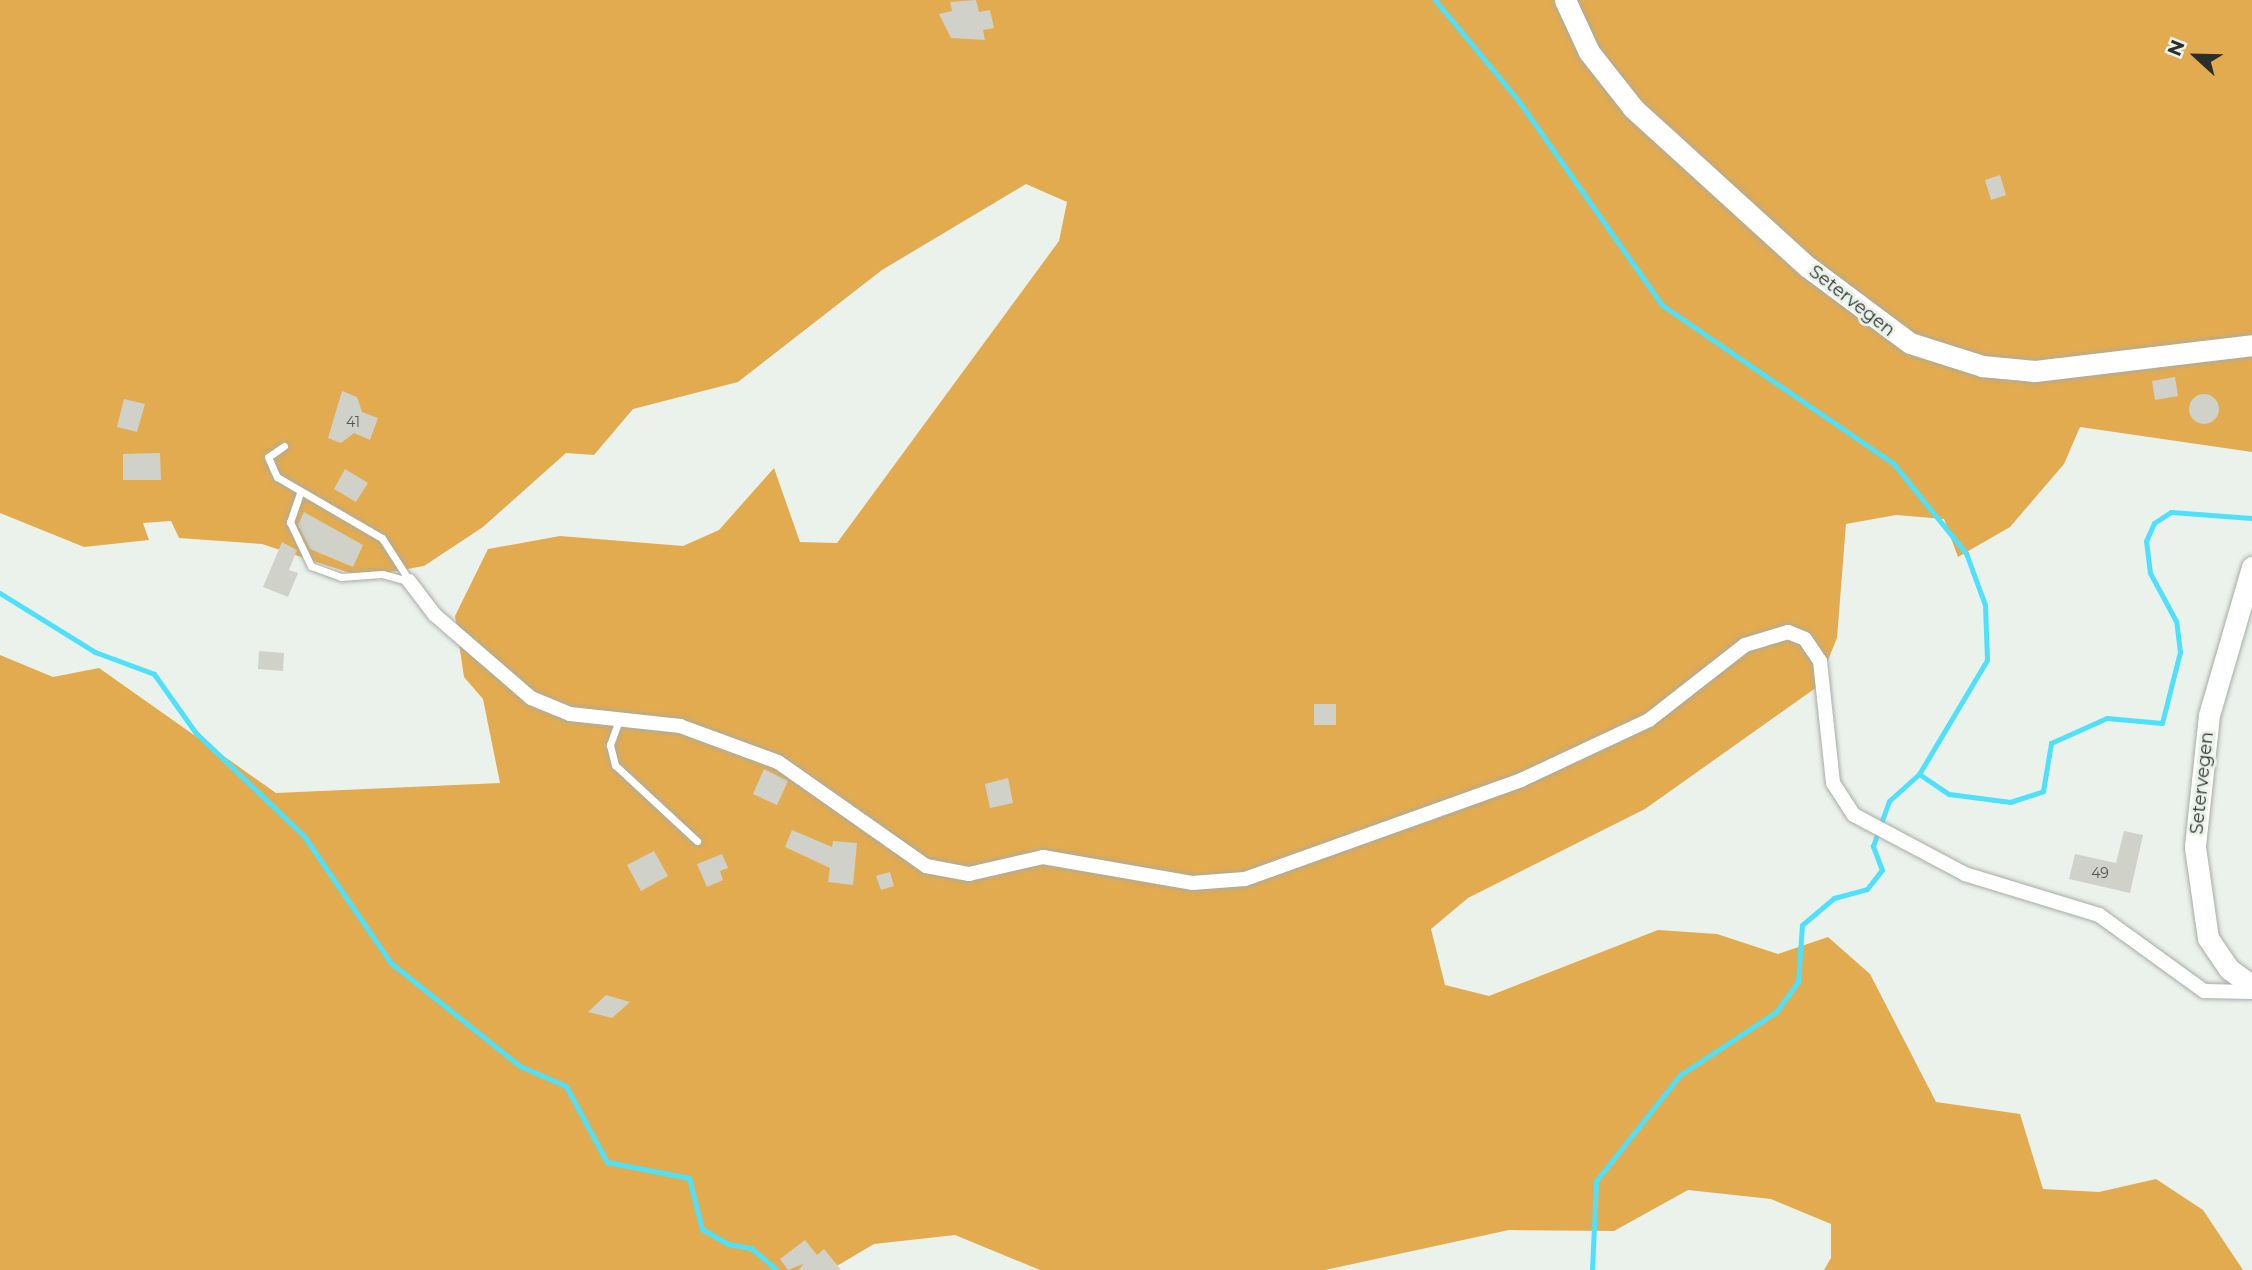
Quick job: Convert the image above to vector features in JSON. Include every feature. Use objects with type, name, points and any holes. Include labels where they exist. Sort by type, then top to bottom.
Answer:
[{"type":"main road","name":"Setervegen","points":[[1565,0],[1589,52],[1633,108],[1808,267],[1910,343],[1982,366],[2035,372],[2252,345]]},
{"type":"main road","name":"Setervegen","points":[[2252,567],[2209,715],[2195,848],[2208,938],[2229,969],[2252,986]]},
{"type":"street","points":[[409,581],[435,615],[531,698],[570,714],[680,726],[778,762],[896,850],[946,872],[968,874],[1043,857],[1219,883],[1259,875],[1521,780],[1649,720],[1745,645],[1788,632],[1805,639],[1820,661],[1833,783],[1854,815],[1965,874],[2099,915],[2204,991],[2252,992]]},
{"type":"lane","points":[[284,446],[271,452],[268,462],[300,493],[382,538],[409,581]]},
{"type":"lane","points":[[300,493],[290,522],[311,566],[341,577],[383,574],[409,581]]},
{"type":"lane","points":[[619,720],[610,745],[615,765],[697,841]]},
{"type":"shaded area","points":[[0,0],[2252,0],[2252,452],[2080,427],[2064,464],[2010,527],[1958,557],[1944,519],[1896,515],[1846,524],[1837,638],[1817,687],[1645,809],[1468,898],[1431,929],[1445,985],[1489,996],[1658,930],[1717,934],[1778,954],[1828,937],[1870,974],[1936,1102],[2020,1114],[2043,1189],[2099,1192],[2156,1179],[2203,1210],[2243,1270],[1824,1270],[1831,1258],[1831,1224],[1771,1199],[1688,1190],[1614,1231],[1509,1230],[1325,1270],[1040,1270],[955,1235],[874,1244],[830,1270],[0,1270],[0,655],[53,677],[99,668],[276,793],[500,783],[483,699],[464,677],[455,616],[488,549],[560,536],[683,546],[719,530],[774,468],[800,542],[837,543],[1059,241],[1067,202],[1026,184],[882,270],[738,382],[633,409],[594,455],[566,453],[483,527],[424,566],[362,577],[262,544],[179,538],[171,521],[143,523],[149,540],[84,547],[0,513]]},
{"type":"building","points":[[976,0],[979,12],[990,10],[994,28],[983,30],[985,40],[951,38],[939,14],[952,11],[950,2]]},
{"type":"building","points":[[2000,175],[2006,195],[1991,200],[1985,180]]},
{"type":"building","points":[[2175,377],[2178,396],[2155,400],[2152,381]]},
{"type":"building","points":[[342,391],[357,397],[362,412],[378,418],[370,440],[354,433],[341,443],[328,438]]},
{"type":"building","points":[[2204,394],[2215,398],[2219,409],[2215,420],[2204,424],[2193,420],[2189,409],[2193,398]]},
{"type":"building","points":[[124,399],[145,404],[137,432],[117,427]]},
{"type":"building","points":[[160,453],[161,480],[123,480],[123,454]]},
{"type":"building","points":[[345,469],[368,483],[356,502],[334,489]]},
{"type":"building","points":[[304,512],[363,545],[353,567],[310,549],[298,525]]},
{"type":"building","points":[[282,542],[297,550],[289,570],[298,573],[288,597],[263,587]]},
{"type":"building","points":[[259,651],[284,653],[283,671],[258,669]]},
{"type":"building","points":[[1314,704],[1336,704],[1336,725],[1314,725]]},
{"type":"building","points":[[764,769],[788,781],[777,805],[753,794]]},
{"type":"building","points":[[1008,778],[1013,803],[990,808],[985,784]]},
{"type":"building","points":[[792,830],[832,847],[833,841],[857,843],[853,885],[828,882],[830,868],[785,847]]},
{"type":"building","points":[[2124,831],[2143,835],[2130,893],[2069,879],[2075,854],[2116,863]]},
{"type":"building","points":[[654,851],[668,876],[641,891],[627,865]]},
{"type":"building","points":[[722,854],[728,868],[720,871],[723,880],[707,887],[697,864]]},
{"type":"building","points":[[890,872],[894,886],[881,890],[876,876]]},
{"type":"building","points":[[606,995],[630,1002],[612,1018],[588,1012]]},
{"type":"building","points":[[805,1240],[817,1255],[824,1249],[841,1270],[799,1270],[803,1264],[788,1270],[780,1259]]},
{"type":"waterway","points":[[1435,0],[1518,100],[1662,305],[1893,463],[1966,553],[1985,605],[1987,660],[1919,774]]},
{"type":"waterway","points":[[1592,1270],[1596,1181],[1680,1075],[1776,1012],[1798,982],[1802,925],[1834,898],[1867,889],[1882,870],[1873,846],[1889,801],[1919,774],[1949,794],[2010,802],[2043,791],[2051,743],[2107,718],[2162,723],[2180,652],[2176,621],[2150,573],[2146,541],[2154,523],[2171,512],[2252,518]]},
{"type":"waterway","points":[[0,593],[95,652],[154,674],[196,733],[304,836],[391,963],[520,1066],[566,1086],[607,1162],[689,1178],[702,1229],[728,1244],[751,1248],[777,1270]]}]
